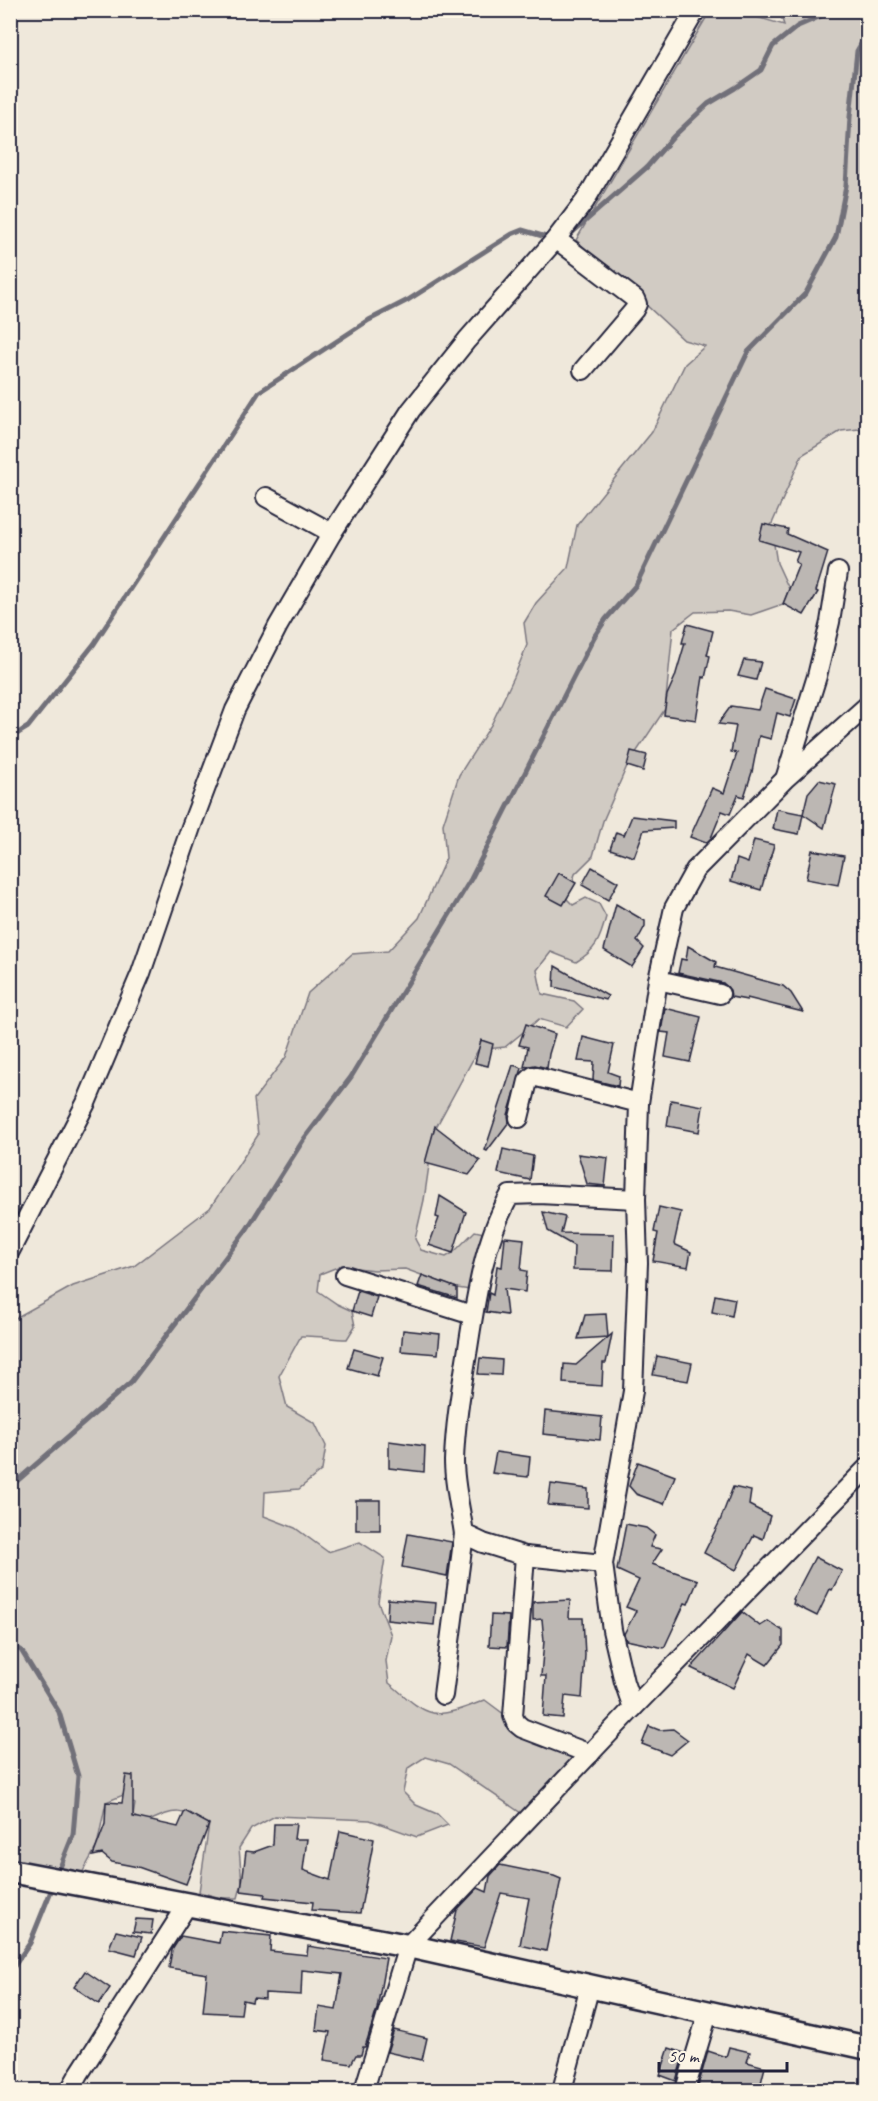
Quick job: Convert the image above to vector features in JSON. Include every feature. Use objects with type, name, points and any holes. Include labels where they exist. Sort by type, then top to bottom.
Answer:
[{"type":"main road","points":[[16,1872],[408,1946],[867,2048]]},
{"type":"street","points":[[10,1251],[86,1103],[141,973],[191,827],[235,710],[278,626],[332,533],[411,410],[467,340],[556,239],[585,201],[696,10]]},
{"type":"street","points":[[556,239],[635,299],[637,304],[583,370]]},
{"type":"street","points":[[266,497],[332,533]]},
{"type":"street","points":[[786,778],[817,676],[830,622],[838,572]]},
{"type":"street","points":[[633,1708],[624,1682],[612,1630],[603,1564],[633,1391],[638,1263],[636,1199],[639,1103],[658,981],[674,908],[695,870],[786,778],[867,705]]},
{"type":"street","points":[[658,981],[720,994]]},
{"type":"street","points":[[519,1118],[528,1081],[533,1076],[639,1103]]},
{"type":"street","points":[[443,1695],[464,1534],[454,1464],[458,1414],[472,1315],[488,1249],[502,1209],[510,1195],[539,1194],[636,1199]]},
{"type":"street","points":[[345,1275],[472,1315]]},
{"type":"street","points":[[364,2091],[408,1946],[633,1708],[867,1467]]},
{"type":"street","points":[[464,1534],[525,1557],[603,1564]]},
{"type":"street","points":[[525,1557],[513,1716],[516,1724],[522,1728],[590,1754]]},
{"type":"street","points":[[70,2091],[97,2044],[188,1904]]},
{"type":"street","points":[[562,2091],[590,1986]]},
{"type":"street","points":[[685,2091],[708,2013]]},
{"type":"shaded area","points":[[710,11],[736,11],[784,25],[780,13],[782,11],[867,11],[867,439],[859,429],[841,431],[802,455],[771,526],[777,563],[789,589],[783,604],[751,615],[728,611],[695,612],[673,629],[665,709],[627,766],[603,821],[593,856],[575,874],[567,899],[573,905],[586,898],[599,904],[606,917],[602,932],[593,949],[576,962],[551,952],[537,970],[542,994],[574,1001],[583,1009],[566,1027],[539,1019],[505,1047],[478,1050],[434,1131],[424,1200],[415,1239],[421,1250],[446,1257],[475,1231],[484,1233],[470,1290],[457,1288],[405,1269],[374,1270],[340,1266],[320,1274],[318,1291],[352,1311],[355,1326],[347,1339],[301,1336],[279,1376],[287,1407],[315,1423],[326,1446],[322,1470],[299,1489],[265,1492],[264,1516],[295,1528],[328,1552],[360,1542],[385,1558],[378,1602],[391,1635],[386,1661],[389,1683],[404,1696],[421,1708],[439,1714],[459,1710],[485,1700],[516,1723],[584,1759],[521,1813],[449,1764],[425,1757],[408,1768],[403,1792],[416,1805],[437,1814],[448,1825],[417,1837],[370,1820],[275,1816],[251,1829],[239,1848],[242,1883],[238,1898],[221,1898],[199,1892],[209,1824],[191,1815],[178,1812],[165,1814],[147,1822],[133,1816],[135,1804],[123,1795],[106,1802],[97,1846],[76,1884],[11,1870],[10,1321],[73,1286],[134,1266],[210,1208],[258,1135],[254,1099],[286,1057],[308,993],[352,954],[388,951],[419,918],[446,858],[443,824],[459,775],[491,725],[514,677],[527,645],[524,623],[536,603],[568,568],[577,525],[652,432],[685,364],[705,346],[684,340],[576,240]]},
{"type":"building","points":[[763,524],[788,529],[787,534],[828,552],[816,591],[818,592],[804,615],[783,604],[799,564],[795,562],[799,552],[759,540]]},
{"type":"building","points":[[687,624],[713,631],[696,720],[664,715],[667,695],[685,643],[682,643]]},
{"type":"building","points":[[744,660],[761,662],[756,680],[738,676]]},
{"type":"building","points":[[765,689],[796,699],[790,717],[777,713],[771,739],[759,736],[744,797],[738,795],[730,814],[722,811],[711,838],[706,843],[690,837],[712,788],[724,793],[737,753],[731,752],[736,726],[718,724],[731,706],[758,710]]},
{"type":"building","points":[[631,751],[647,755],[643,771],[627,766]]},
{"type":"building","points":[[819,780],[836,784],[824,828],[803,814],[808,793]]},
{"type":"building","points":[[777,809],[803,814],[799,834],[773,829]]},
{"type":"building","points":[[632,816],[674,821],[674,828],[644,830],[634,857],[610,849],[616,832],[624,835]]},
{"type":"building","points":[[754,840],[774,845],[761,890],[731,881],[737,859],[748,863]]},
{"type":"building","points":[[812,850],[844,856],[838,885],[806,879]]},
{"type":"building","points":[[592,867],[618,882],[608,900],[582,885]]},
{"type":"building","points":[[559,873],[576,883],[563,905],[546,896]]},
{"type":"building","points":[[616,904],[645,921],[645,926],[637,941],[644,948],[632,967],[604,950]]},
{"type":"building","points":[[688,946],[716,962],[715,967],[783,986],[791,993],[803,1012],[747,998],[747,1000],[731,997],[730,990],[723,983],[678,973],[681,959],[686,960]]},
{"type":"building","points":[[555,966],[608,996],[606,1000],[554,987]]},
{"type":"building","points":[[665,1008],[701,1017],[690,1062],[665,1057],[669,1033],[661,1032]]},
{"type":"building","points":[[526,1024],[555,1034],[547,1068],[535,1065],[524,1067],[528,1047],[519,1045]]},
{"type":"building","points":[[583,1037],[614,1045],[608,1072],[619,1076],[618,1086],[593,1080],[594,1062],[578,1061]]},
{"type":"building","points":[[481,1040],[493,1044],[488,1066],[475,1063]]},
{"type":"building","points":[[513,1065],[522,1068],[508,1115],[509,1122],[487,1151],[485,1150]]},
{"type":"building","points":[[671,1100],[703,1106],[699,1132],[667,1126]]},
{"type":"building","points":[[435,1126],[480,1161],[469,1175],[425,1163]]},
{"type":"building","points":[[503,1149],[533,1156],[530,1180],[498,1173]]},
{"type":"building","points":[[578,1154],[608,1158],[605,1186],[587,1184]]},
{"type":"building","points":[[440,1196],[466,1212],[453,1253],[429,1245],[439,1218],[436,1217]]},
{"type":"building","points":[[659,1207],[681,1212],[674,1244],[691,1252],[688,1267],[653,1261],[658,1233],[654,1232]]},
{"type":"building","points":[[543,1212],[565,1217],[561,1233],[614,1234],[613,1271],[573,1270],[574,1246],[548,1231]]},
{"type":"building","points":[[505,1237],[524,1239],[521,1270],[527,1271],[525,1292],[504,1289],[507,1315],[486,1312],[489,1293],[493,1295],[497,1266],[502,1267]]},
{"type":"building","points":[[422,1275],[457,1288],[457,1298],[418,1286]]},
{"type":"building","points":[[358,1291],[377,1297],[371,1317],[352,1311]]},
{"type":"building","points":[[715,1295],[735,1299],[732,1316],[712,1312]]},
{"type":"building","points":[[606,1314],[608,1337],[578,1339],[585,1315]]},
{"type":"building","points":[[403,1330],[440,1334],[438,1354],[401,1351]]},
{"type":"building","points":[[612,1334],[606,1363],[603,1363],[602,1386],[563,1383],[564,1364],[576,1365]]},
{"type":"building","points":[[354,1349],[383,1357],[377,1376],[348,1368]]},
{"type":"building","points":[[657,1356],[692,1363],[688,1381],[653,1375]]},
{"type":"building","points":[[480,1358],[502,1360],[501,1375],[478,1374]]},
{"type":"building","points":[[545,1411],[602,1417],[600,1440],[543,1434]]},
{"type":"building","points":[[389,1441],[425,1446],[424,1472],[389,1468]]},
{"type":"building","points":[[496,1452],[530,1457],[528,1477],[492,1473]]},
{"type":"building","points":[[638,1462],[675,1476],[664,1504],[636,1494],[629,1486]]},
{"type":"building","points":[[551,1484],[588,1489],[588,1508],[548,1505]]},
{"type":"building","points":[[733,1487],[751,1491],[749,1505],[770,1516],[763,1539],[754,1535],[736,1570],[704,1553]]},
{"type":"building","points":[[356,1500],[380,1500],[380,1530],[356,1530]]},
{"type":"building","points":[[626,1524],[646,1528],[655,1535],[650,1547],[662,1549],[652,1564],[698,1580],[664,1648],[626,1640],[624,1634],[636,1611],[626,1607],[639,1580],[617,1570]]},
{"type":"building","points":[[408,1534],[452,1542],[447,1576],[402,1567]]},
{"type":"building","points":[[815,1557],[842,1571],[817,1616],[793,1604],[793,1599]]},
{"type":"building","points":[[388,1599],[436,1603],[434,1625],[387,1620]]},
{"type":"building","points":[[570,1600],[569,1618],[583,1618],[585,1655],[582,1698],[565,1696],[563,1718],[543,1716],[546,1676],[541,1676],[544,1641],[542,1619],[533,1620],[533,1602]]},
{"type":"building","points":[[742,1612],[760,1626],[768,1621],[783,1631],[783,1645],[767,1665],[749,1654],[733,1688],[691,1668]]},
{"type":"building","points":[[491,1615],[509,1616],[507,1647],[489,1646]]},
{"type":"building","points":[[649,1726],[659,1730],[673,1729],[688,1740],[670,1755],[642,1744]]},
{"type":"building","points":[[126,1775],[133,1776],[133,1817],[178,1827],[185,1811],[209,1824],[186,1884],[138,1867],[112,1862],[102,1854],[93,1856],[105,1824],[106,1802],[122,1803]]},
{"type":"building","points":[[274,1824],[296,1824],[294,1839],[307,1839],[303,1870],[330,1880],[340,1831],[374,1839],[360,1913],[312,1910],[313,1902],[264,1897],[265,1894],[241,1891],[246,1851],[254,1852],[273,1845]]},
{"type":"building","points":[[500,1865],[561,1879],[546,1951],[520,1945],[529,1898],[501,1893],[484,1947],[450,1941],[457,1910],[478,1888],[487,1892],[490,1876]]},
{"type":"building","points":[[136,1919],[153,1920],[151,1934],[133,1932]]},
{"type":"building","points":[[116,1931],[142,1937],[136,1955],[109,1948]]},
{"type":"building","points":[[221,1931],[271,1936],[270,1951],[307,1955],[308,1946],[386,1958],[377,2009],[361,2055],[356,2055],[351,2064],[324,2060],[330,2032],[316,2030],[319,2007],[336,2010],[342,1974],[302,1970],[301,1995],[265,1993],[265,1999],[253,1998],[252,2002],[243,2000],[241,2014],[203,2012],[207,1974],[169,1968],[172,1950],[181,1936],[219,1943]]},
{"type":"building","points":[[85,1971],[110,1988],[99,2004],[74,1987]]},
{"type":"building","points":[[394,2030],[427,2038],[422,2060],[387,2052]]},
{"type":"building","points":[[729,2047],[750,2052],[747,2062],[765,2067],[759,2091],[697,2090],[708,2051],[726,2057]]},
{"type":"building","points":[[669,2048],[684,2053],[676,2081],[660,2075]]},
{"type":"waterway","points":[[567,237],[647,167],[674,136],[708,104],[761,70],[773,46],[798,26],[835,10]]},
{"type":"waterway","points":[[10,1487],[131,1382],[247,1229],[304,1139],[351,1077],[471,879],[594,637],[606,619],[636,585],[748,352],[806,293],[836,237],[846,186],[857,51],[868,32]]},
{"type":"waterway","points":[[10,738],[28,727],[94,644],[259,392],[369,320],[408,300],[512,234],[522,230],[546,237]]},
{"type":"waterway","points":[[10,1645],[21,1650],[59,1712],[78,1776],[73,1835],[57,1875]]},
{"type":"waterway","points":[[10,1972],[30,1943],[53,1886]]}]
